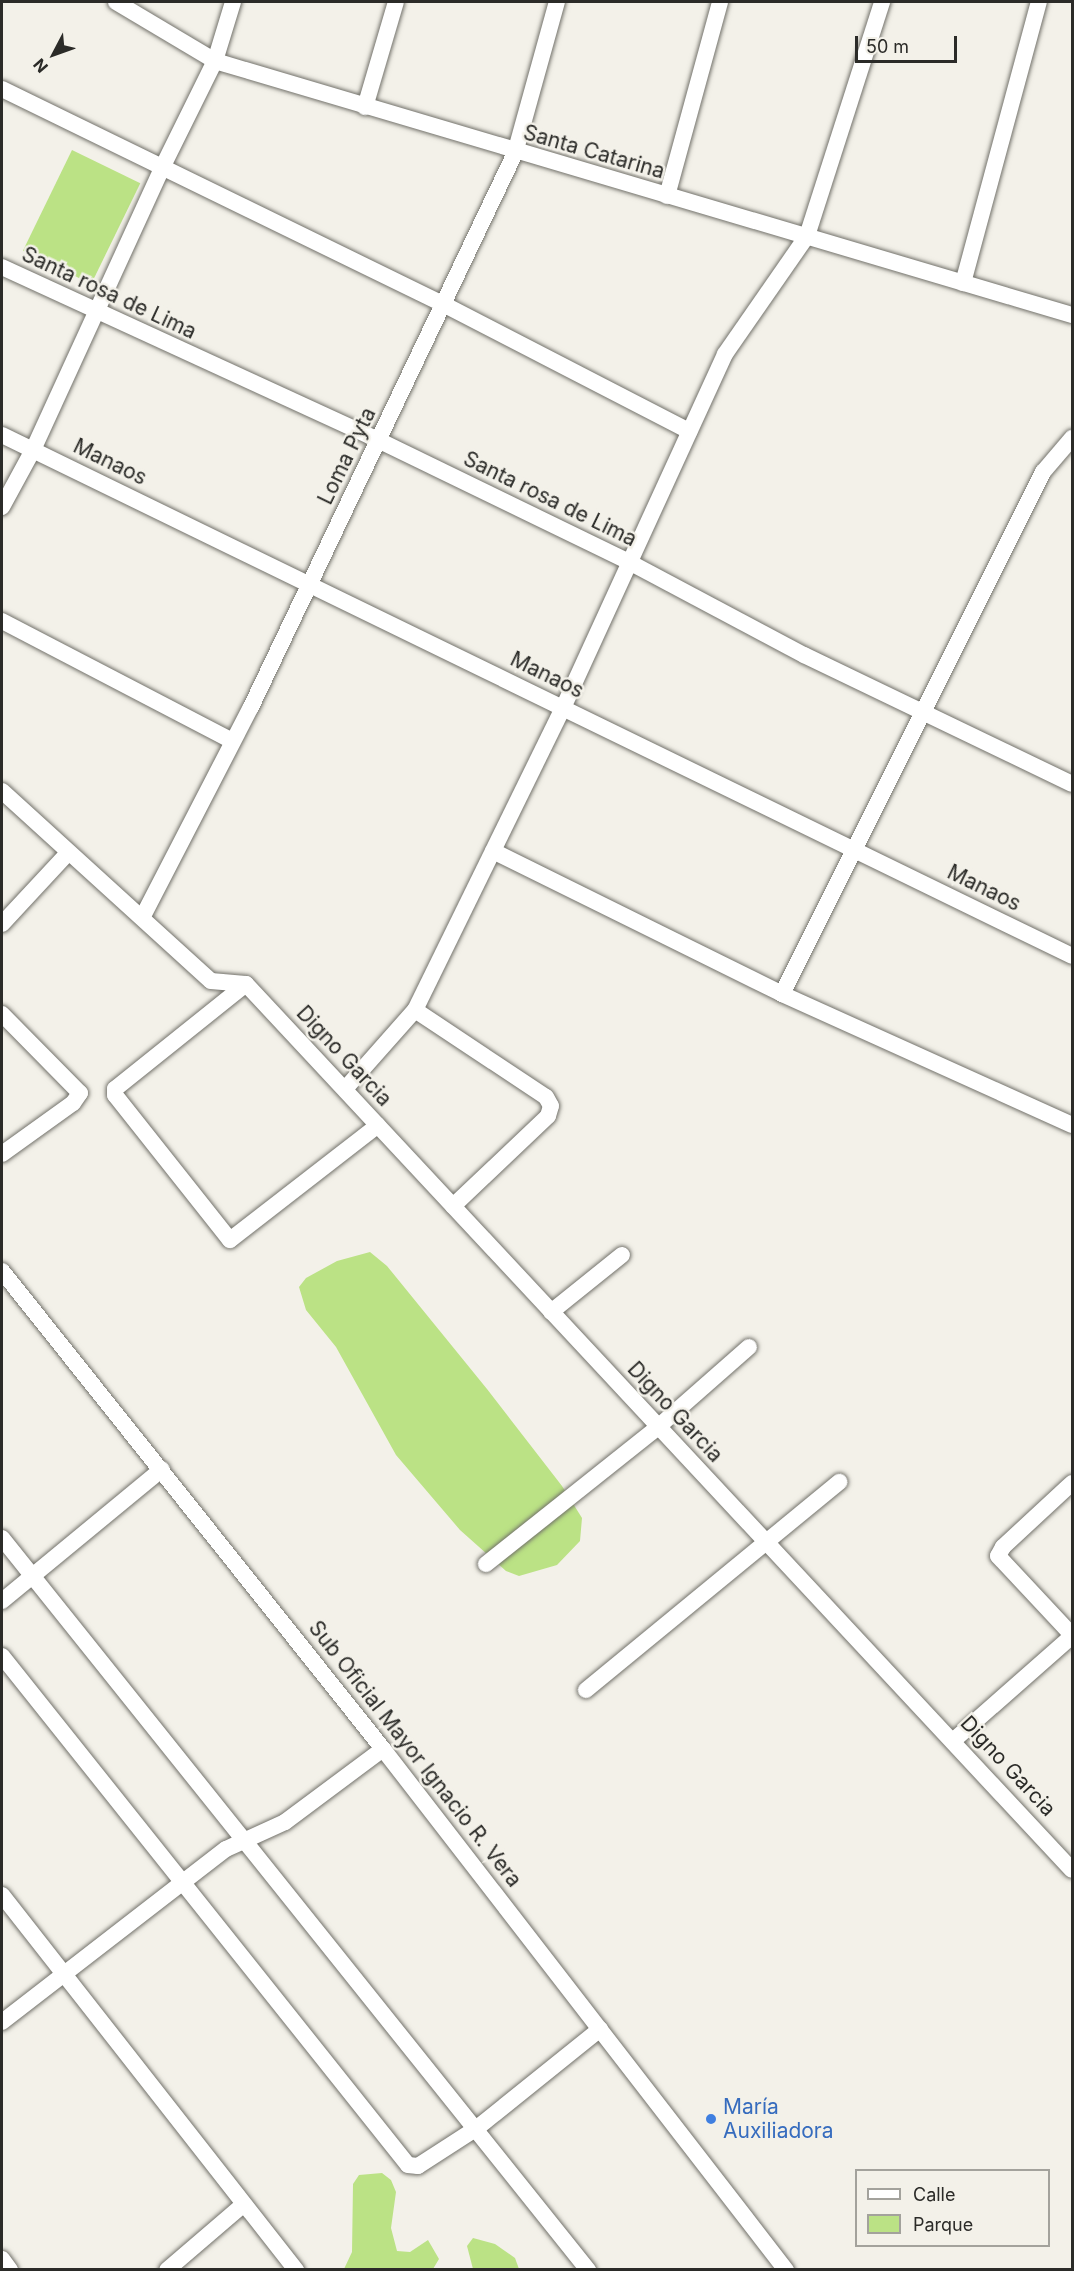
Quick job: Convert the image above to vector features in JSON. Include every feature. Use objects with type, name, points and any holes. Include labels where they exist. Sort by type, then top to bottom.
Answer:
[{"type":"street","name":"Santa Catarina","points":[[116,2],[215,61],[515,153],[807,236],[1072,315]]},
{"type":"street","points":[[2,507],[33,450],[163,166],[215,61],[233,2]]},
{"type":"street","points":[[365,107],[396,2]]},
{"type":"street","name":"Loma Pyta","points":[[143,916],[310,585],[445,305],[515,153],[557,2]]},
{"type":"street","points":[[668,196],[720,2]]},
{"type":"street","points":[[345,1089],[415,1010],[563,708],[689,431],[736,334],[807,236],[882,2]]},
{"type":"street","points":[[963,283],[1039,2]]},
{"type":"street","points":[[2,88],[445,305],[689,431]]},
{"type":"street","name":"Santa rosa de Lima","points":[[2,267],[95,313],[378,441],[629,562],[804,655],[1072,784]]},
{"type":"street","name":"Manaos","points":[[2,435],[1072,956]]},
{"type":"street","points":[[782,994],[856,851],[1043,472],[1072,438]]},
{"type":"street","points":[[2,621],[233,741]]},
{"type":"street","points":[[2,791],[68,854],[143,916],[211,981],[246,984]]},
{"type":"street","points":[[493,851],[782,994],[1072,1125]]},
{"type":"street","points":[[2,924],[68,854]]},
{"type":"street","points":[[246,984],[124,1079],[115,1095],[230,1240],[378,1125]]},
{"type":"street","name":"Digno Garcia","points":[[246,984],[765,1542],[954,1740],[1072,1870]]},
{"type":"street","points":[[415,1010],[546,1097],[551,1106],[548,1116],[453,1206]]},
{"type":"street","points":[[2,1014],[78,1087],[80,1093],[73,1103],[2,1154]]},
{"type":"street","points":[[551,1312],[622,1255]]},
{"type":"street","name":"Sub Oficial Mayor Ignacio R. Vera","points":[[2,1271],[383,1749],[786,2270]]},
{"type":"street","points":[[486,1564],[658,1427],[749,1347]]},
{"type":"street","points":[[2,1601],[162,1470]]},
{"type":"street","points":[[586,1690],[838,1482]]},
{"type":"street","points":[[954,1740],[1072,1636],[998,1556],[1003,1547],[1072,1483]]},
{"type":"street","points":[[2,1538],[477,2128],[588,2270]]},
{"type":"street","points":[[2,1656],[400,2159],[418,2166],[477,2128],[600,2029]]},
{"type":"street","points":[[2,2022],[226,1849],[285,1822],[383,1749]]},
{"type":"street","points":[[2,1895],[296,2270]]},
{"type":"street","points":[[167,2270],[244,2205]]},
{"type":"street","points":[[2,2259],[10,2270]]},
{"type":"green space","points":[[72,150],[140,183],[91,284],[23,251]]},
{"type":"green space","points":[[370,1252],[387,1266],[487,1389],[562,1486],[582,1518],[580,1541],[557,1565],[519,1576],[506,1571],[460,1530],[396,1455],[336,1347],[306,1310],[299,1287],[306,1278],[337,1261]]},
{"type":"green space","points":[[382,2173],[391,2180],[396,2192],[391,2228],[397,2251],[410,2252],[428,2240],[439,2259],[433,2269],[344,2269],[352,2252],[353,2184],[359,2175]]},
{"type":"green space","points":[[473,2238],[495,2244],[515,2258],[519,2269],[473,2269],[467,2246]]},
{"type":"place","name":"María Auxiliadora","points":[[711,2119]]}]
